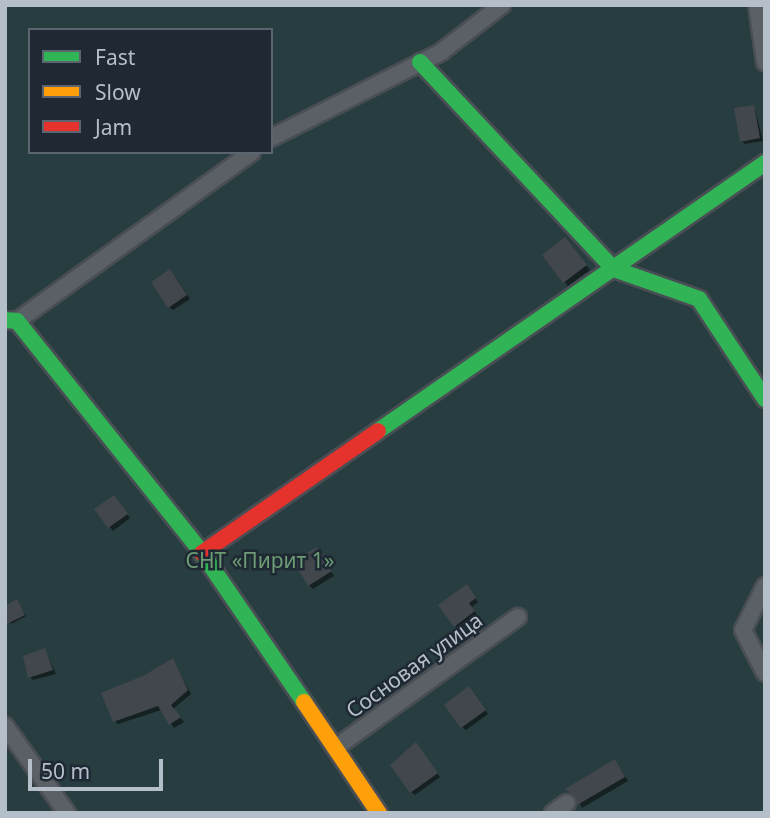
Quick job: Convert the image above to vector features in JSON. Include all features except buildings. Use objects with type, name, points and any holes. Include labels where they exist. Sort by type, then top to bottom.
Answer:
[{"type":"street","points":[[273,137],[420,62],[502,5]]},
{"type":"street","points":[[757,5],[765,62]]},
{"type":"street","points":[[420,62],[614,269],[699,299],[765,399]]},
{"type":"street","points":[[249,154],[11,321],[202,553],[379,813]]},
{"type":"street","points":[[202,553],[765,163]]},
{"type":"street","points":[[765,586],[743,631],[765,673]]},
{"type":"street","name":"Сосновая улица","points":[[335,748],[518,618]]},
{"type":"street","points":[[5,726],[67,813]]},
{"type":"street","points":[[553,813],[567,803]]},
{"type":"green space","name":"СНТ «Пирит 1»","points":[[5,5],[765,5],[765,813],[5,813]]},
{"type":"traffic: fast","points":[[420,62],[614,269],[699,299],[765,399]]},
{"type":"traffic: fast","points":[[378,431],[765,163]]},
{"type":"traffic: fast","points":[[5,320],[17,321],[202,553],[304,702]]},
{"type":"traffic: slow","points":[[304,702],[379,813]]},
{"type":"traffic: jam","points":[[202,553],[378,431]]}]
